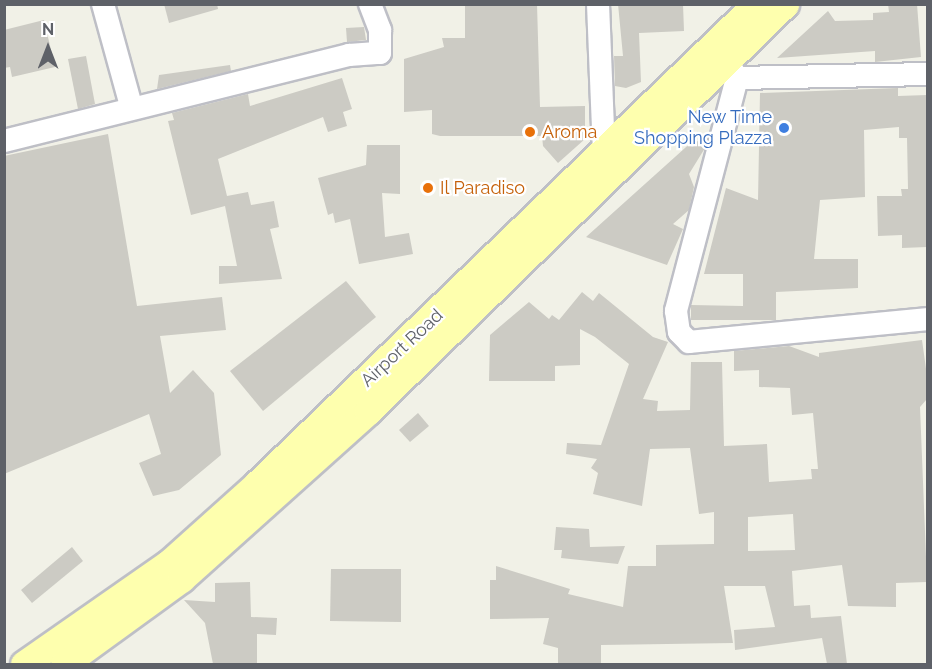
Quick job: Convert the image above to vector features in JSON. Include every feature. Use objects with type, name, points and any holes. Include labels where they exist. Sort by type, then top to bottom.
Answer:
[{"type":"main road","name":"Airport Road","points":[[64,664],[181,579],[360,403],[582,169],[604,154],[756,4]]},
{"type":"main road","name":"Airport Road","points":[[24,664],[169,563],[360,403],[733,70],[784,4]]},
{"type":"street","points":[[103,4],[131,106]]},
{"type":"street","points":[[4,141],[131,106],[349,54],[380,53],[370,4]]},
{"type":"street","points":[[598,4],[604,154]]},
{"type":"street","points":[[927,74],[733,70],[676,311],[679,332],[689,342],[927,319]]},
{"type":"building","points":[[164,4],[217,4],[218,9],[169,23]]},
{"type":"building","points":[[465,4],[537,4],[540,107],[585,106],[585,139],[558,163],[543,146],[542,136],[440,136],[432,134],[432,110],[404,112],[404,59],[444,47],[442,38],[465,38]]},
{"type":"building","points":[[618,4],[683,4],[684,31],[639,33],[641,82],[626,88],[615,86],[614,56],[623,56]]},
{"type":"building","points":[[888,4],[917,4],[921,57],[875,62],[875,51],[777,58],[828,11],[835,21],[873,20],[873,13],[889,12]]},
{"type":"building","points":[[44,20],[55,67],[12,77],[10,67],[4,68],[4,30]]},
{"type":"building","points":[[364,27],[366,40],[347,42],[346,28]]},
{"type":"building","points":[[86,56],[95,104],[78,109],[68,59]]},
{"type":"building","points":[[230,65],[231,71],[157,89],[159,75]]},
{"type":"building","points":[[342,78],[352,109],[343,112],[347,126],[328,132],[323,117],[218,159],[227,196],[248,192],[251,205],[274,201],[279,227],[270,229],[282,279],[219,284],[219,266],[237,266],[225,206],[191,215],[168,121],[174,120],[172,113],[248,94],[250,106]]},
{"type":"building","points":[[898,88],[898,96],[927,95],[927,247],[902,248],[902,235],[878,236],[877,196],[902,196],[901,189],[908,189],[907,138],[899,138],[899,127],[864,130],[865,197],[820,200],[814,259],[858,259],[858,288],[776,292],[776,320],[691,320],[691,305],[743,306],[743,274],[704,274],[726,188],[758,200],[760,93]]},
{"type":"building","points":[[108,134],[137,306],[222,297],[226,330],[160,336],[170,393],[193,370],[214,393],[221,455],[179,490],[153,496],[139,463],[161,454],[149,414],[4,474],[4,156]]},
{"type":"building","points":[[695,139],[705,148],[689,174],[694,187],[689,210],[673,224],[683,229],[667,265],[586,237]]},
{"type":"building","points":[[367,145],[400,145],[400,194],[382,193],[385,237],[409,233],[413,254],[359,264],[350,219],[335,223],[333,213],[328,215],[318,178],[366,165]]},
{"type":"building","points":[[346,281],[376,317],[263,411],[230,371]]},
{"type":"building","points":[[582,292],[593,301],[599,293],[653,337],[668,342],[643,399],[658,401],[657,411],[690,410],[691,362],[722,362],[724,446],[767,444],[769,482],[812,479],[811,469],[818,469],[813,413],[792,415],[790,388],[759,387],[759,370],[734,371],[734,351],[789,346],[819,357],[819,353],[922,340],[927,376],[927,399],[920,407],[927,582],[896,583],[896,607],[848,606],[842,565],[792,571],[794,606],[810,605],[811,618],[841,616],[847,664],[827,664],[822,638],[735,650],[734,630],[775,627],[765,586],[724,586],[733,643],[601,645],[601,664],[558,664],[558,648],[543,644],[549,618],[490,619],[490,580],[496,580],[496,566],[570,589],[568,594],[623,607],[628,566],[656,566],[656,545],[714,544],[714,512],[699,514],[690,448],[650,449],[642,506],[593,494],[598,473],[591,468],[597,459],[566,454],[567,443],[601,445],[629,364],[595,337],[580,329],[580,365],[555,366],[555,381],[489,381],[490,335],[529,302],[549,319],[552,315],[559,320]],"holes":[[[793,514],[795,550],[748,551],[748,517]]]},
{"type":"building","points":[[418,413],[429,426],[410,442],[399,430]]},
{"type":"building","points":[[556,527],[589,529],[590,547],[625,546],[618,564],[561,558],[562,550],[554,550]]},
{"type":"building","points":[[72,547],[83,561],[32,603],[21,590]]},
{"type":"building","points":[[331,569],[401,569],[401,622],[330,621]]},
{"type":"building","points":[[250,582],[251,617],[277,618],[276,635],[257,634],[257,664],[213,664],[205,623],[184,600],[215,602],[215,583]]},
{"type":"place","name":"New Time Shopping Plazza","points":[[784,128]]},
{"type":"place","name":"Aroma","points":[[530,132]]},
{"type":"place","name":"Il Paradiso","points":[[428,188]]}]
